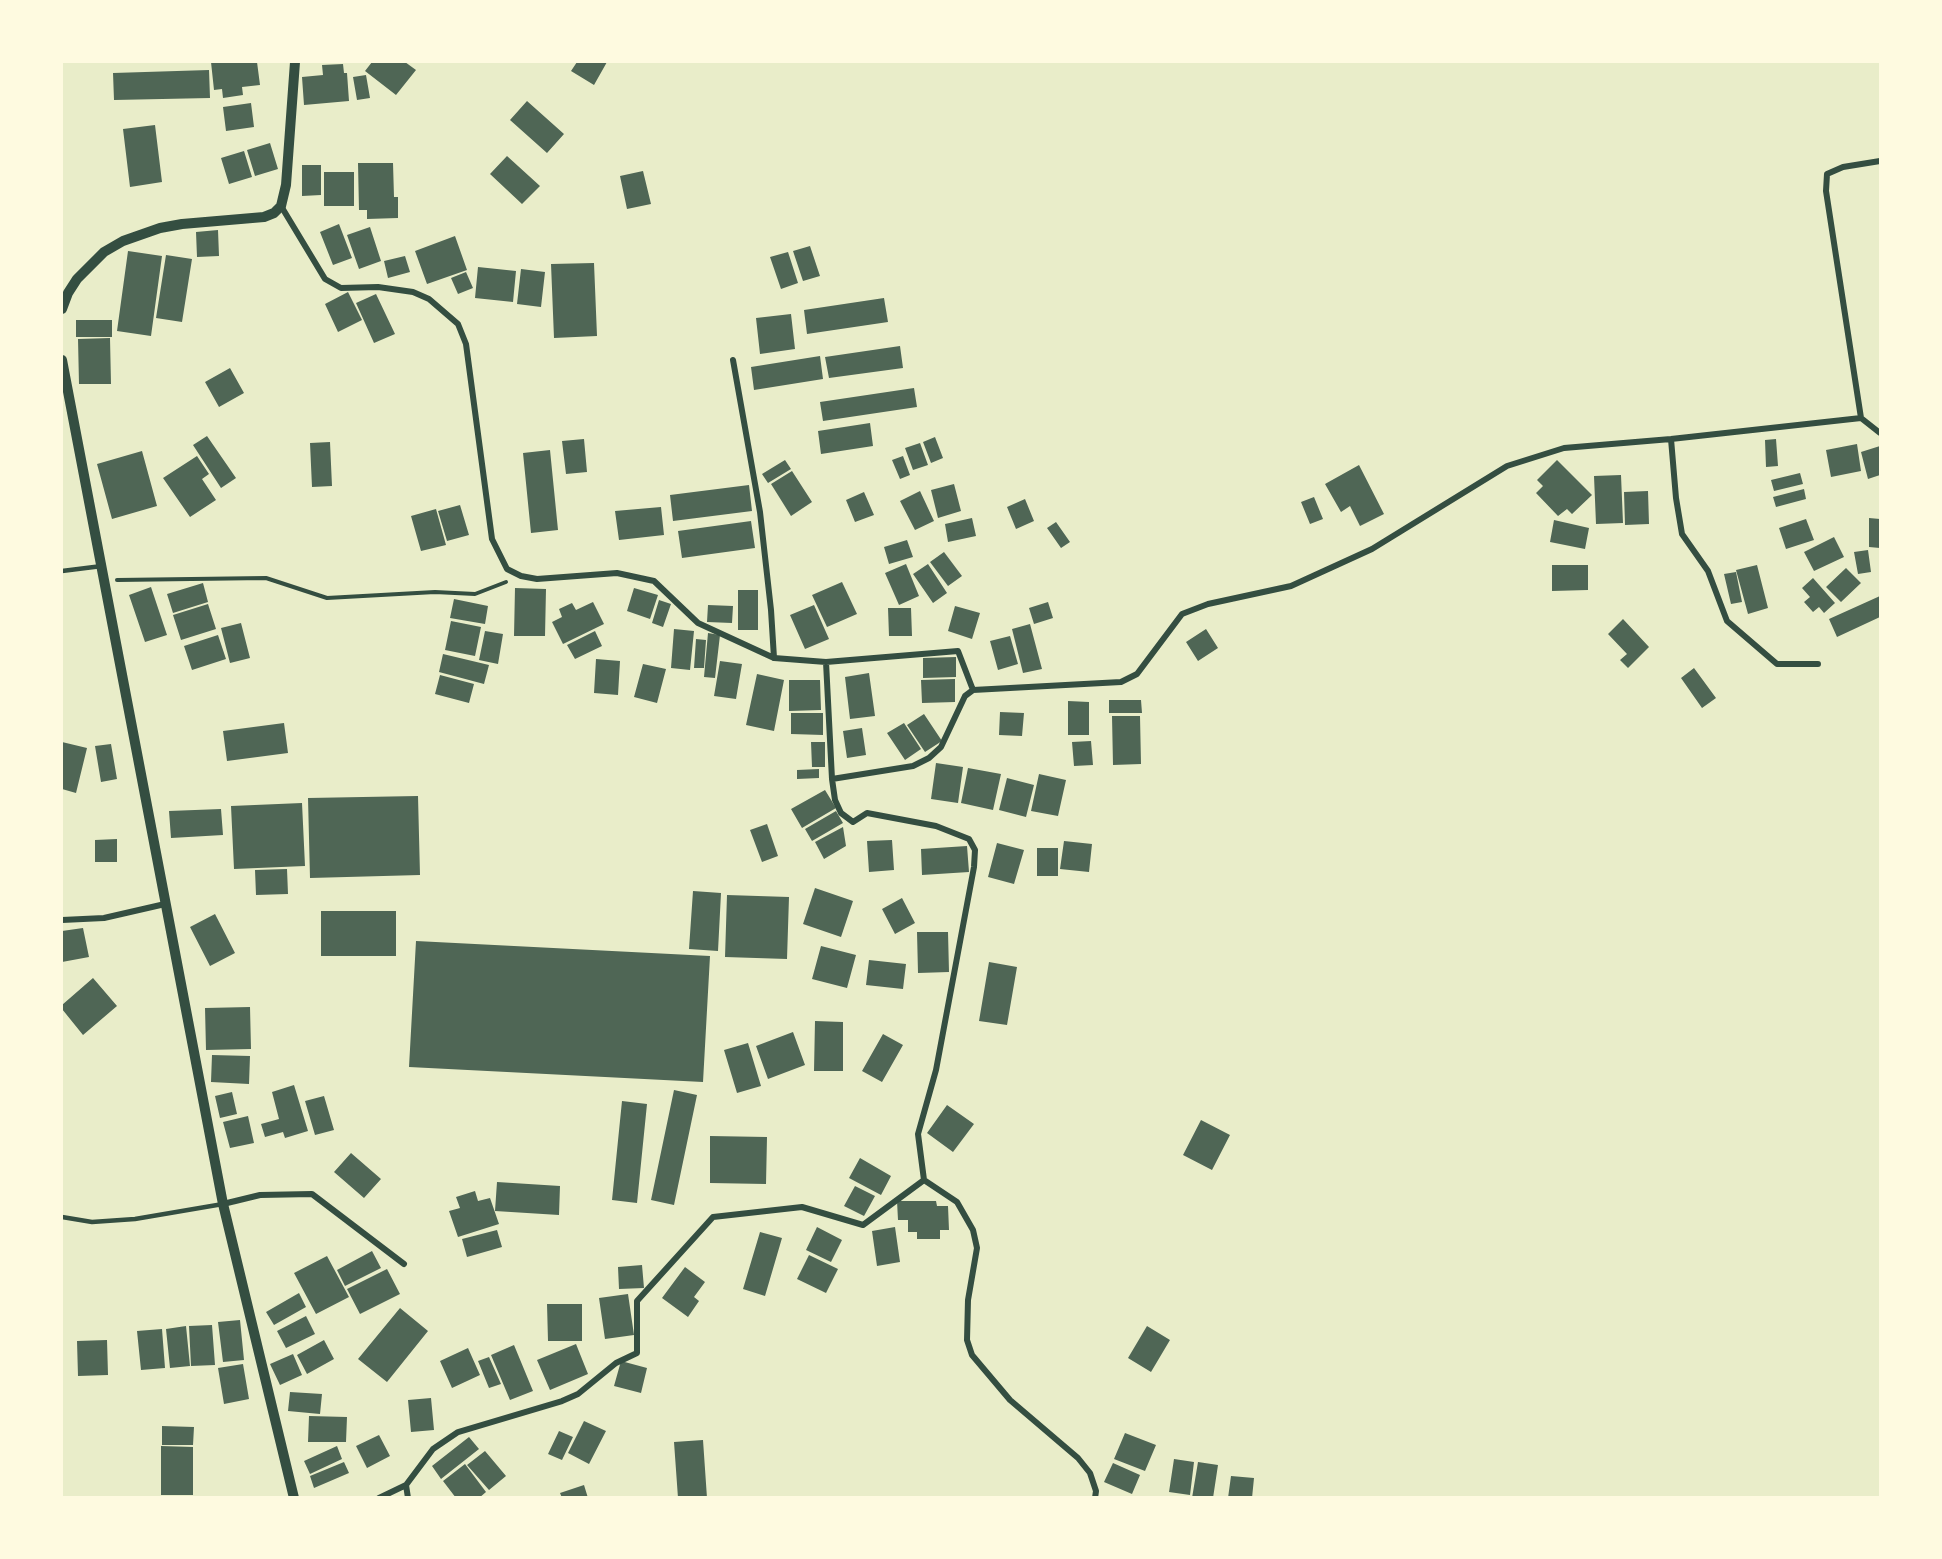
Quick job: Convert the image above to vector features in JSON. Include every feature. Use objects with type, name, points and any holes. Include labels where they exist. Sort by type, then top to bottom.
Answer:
[{"type":"street","points":[[62,309],[77,279],[104,252],[123,241],[182,224],[264,217],[274,213],[281,206],[286,185],[295,62]]},
{"type":"street","points":[[1881,161],[1843,167],[1827,174],[1826,191],[1861,418],[1881,434]]},
{"type":"street","points":[[281,206],[325,279],[341,288],[378,287],[413,292],[429,300],[458,324],[466,344],[492,538],[507,569],[521,576],[537,579],[616,573],[654,581],[698,623],[774,658],[826,662],[958,651],[974,690]]},
{"type":"street","points":[[62,360],[223,1204],[294,1497]]},
{"type":"street","points":[[733,360],[760,513],[774,658]]},
{"type":"street","points":[[832,779],[913,766],[929,758],[941,747],[965,696],[974,690],[1122,682],[1137,674],[1182,614],[1208,604],[1291,586],[1372,549],[1507,466],[1564,448],[1861,418]]},
{"type":"street","points":[[1671,439],[1676,498],[1682,534],[1708,571],[1726,621],[1777,664],[1818,664]]},
{"type":"street","points":[[826,662],[832,779],[835,801],[841,813],[853,822],[867,813],[936,826],[969,839],[975,850],[974,867],[936,1070],[918,1134],[924,1180],[957,1202],[973,1230],[977,1248],[968,1300],[967,1340],[972,1354],[1011,1400],[1078,1458],[1090,1473],[1096,1491],[1095,1497]]},
{"type":"street","points":[[62,920],[104,918],[165,904]]},
{"type":"street","points":[[379,1497],[406,1485],[433,1449],[458,1432],[579,1394],[616,1363],[637,1353],[637,1301],[713,1217],[802,1207],[863,1226],[924,1180]]},
{"type":"street","points":[[223,1204],[260,1195],[312,1194],[404,1264]]},
{"type":"street","points":[[406,1485],[408,1497]]},
{"type":"lane","points":[[62,571],[102,566]]},
{"type":"lane","points":[[62,1217],[92,1222],[135,1219],[223,1204]]},
{"type":"path","points":[[105,581],[266,578],[327,598],[435,592],[475,594],[521,576]]},
{"type":"building","points":[[211,62],[257,62],[260,85],[242,87],[243,95],[223,98],[222,89],[214,90]]},
{"type":"building","points":[[372,62],[405,62],[416,70],[396,95],[365,71]]},
{"type":"building","points":[[577,62],[607,62],[594,85],[571,71]]},
{"type":"building","points":[[343,64],[344,73],[347,73],[349,101],[304,105],[302,77],[323,75],[322,65]]},
{"type":"building","points":[[209,70],[210,98],[114,100],[113,73]]},
{"type":"building","points":[[366,75],[370,98],[357,100],[353,77]]},
{"type":"building","points":[[527,101],[564,134],[547,153],[510,120]]},
{"type":"building","points":[[251,103],[254,127],[226,131],[223,107]]},
{"type":"building","points":[[155,125],[162,182],[130,187],[123,129]]},
{"type":"building","points":[[270,143],[278,169],[255,176],[247,150]]},
{"type":"building","points":[[244,151],[252,177],[229,184],[221,158]]},
{"type":"building","points":[[507,156],[540,186],[522,204],[490,174]]},
{"type":"building","points":[[358,163],[393,163],[394,197],[398,197],[398,218],[367,219],[367,210],[359,210]]},
{"type":"building","points":[[302,165],[321,165],[321,195],[302,196]]},
{"type":"building","points":[[643,171],[651,204],[627,209],[620,176]]},
{"type":"building","points":[[324,172],[354,172],[354,206],[324,206]]},
{"type":"building","points":[[339,224],[352,258],[333,265],[320,232]]},
{"type":"building","points":[[370,227],[381,261],[359,269],[347,235]]},
{"type":"building","points":[[218,230],[219,256],[197,257],[196,232]]},
{"type":"building","points":[[455,236],[467,270],[427,284],[415,251]]},
{"type":"building","points":[[810,246],[820,276],[803,281],[793,251]]},
{"type":"building","points":[[128,251],[162,256],[151,336],[117,331]]},
{"type":"building","points":[[788,252],[798,283],[781,289],[770,257]]},
{"type":"building","points":[[166,255],[192,259],[182,322],[156,318]]},
{"type":"building","points":[[405,256],[410,272],[388,278],[384,261]]},
{"type":"building","points":[[594,263],[597,336],[554,338],[551,264]]},
{"type":"building","points":[[478,267],[516,271],[513,302],[475,298]]},
{"type":"building","points":[[521,269],[545,272],[541,307],[517,304]]},
{"type":"building","points":[[466,272],[473,288],[458,294],[451,278]]},
{"type":"building","points":[[348,292],[362,320],[338,332],[325,304]]},
{"type":"building","points":[[376,294],[395,334],[374,343],[356,303]]},
{"type":"building","points":[[884,298],[888,322],[807,334],[804,310]]},
{"type":"building","points":[[791,314],[795,349],[760,354],[756,318]]},
{"type":"building","points":[[76,320],[112,320],[112,337],[76,337]]},
{"type":"building","points":[[110,338],[111,384],[79,384],[78,339]]},
{"type":"building","points":[[900,346],[903,368],[829,378],[825,357]]},
{"type":"building","points":[[820,356],[823,379],[754,390],[751,367]]},
{"type":"building","points":[[230,368],[244,393],[219,407],[205,382]]},
{"type":"building","points":[[914,388],[917,407],[823,421],[820,402]]},
{"type":"building","points":[[870,423],[873,446],[821,454],[818,431]]},
{"type":"building","points":[[207,436],[236,478],[221,488],[193,445]]},
{"type":"building","points":[[935,437],[943,458],[931,463],[923,442]]},
{"type":"building","points":[[584,439],[587,472],[566,474],[562,441]]},
{"type":"building","points":[[1776,439],[1778,466],[1766,467],[1765,440]]},
{"type":"building","points":[[330,442],[332,486],[312,487],[310,443]]},
{"type":"building","points":[[920,443],[928,465],[913,470],[905,448]]},
{"type":"building","points":[[1857,444],[1861,471],[1831,477],[1826,450]]},
{"type":"building","points":[[1880,446],[1880,475],[1868,479],[1861,452]]},
{"type":"building","points":[[550,450],[558,530],[531,533],[523,453]]},
{"type":"building","points":[[142,451],[157,506],[112,519],[97,464]]},
{"type":"building","points":[[197,456],[209,474],[202,479],[216,500],[190,517],[163,478]]},
{"type":"building","points":[[903,456],[910,475],[900,479],[892,460]]},
{"type":"building","points":[[785,460],[791,469],[768,483],[762,474]]},
{"type":"building","points":[[1557,460],[1592,495],[1572,514],[1567,509],[1558,516],[1536,493],[1543,486],[1537,480]]},
{"type":"building","points":[[1359,465],[1384,514],[1360,526],[1350,506],[1341,512],[1325,484]]},
{"type":"building","points":[[792,471],[812,502],[791,516],[771,484]]},
{"type":"building","points":[[1800,473],[1803,484],[1774,491],[1771,480]]},
{"type":"building","points":[[1621,475],[1623,523],[1596,524],[1594,476]]},
{"type":"building","points":[[954,484],[961,511],[938,518],[931,490]]},
{"type":"building","points":[[749,485],[752,511],[673,521],[670,495]]},
{"type":"building","points":[[1804,489],[1806,499],[1776,507],[1773,497]]},
{"type":"building","points":[[920,491],[934,521],[915,530],[900,501]]},
{"type":"building","points":[[1648,491],[1649,524],[1625,525],[1624,492]]},
{"type":"building","points":[[864,492],[874,515],[855,522],[846,500]]},
{"type":"building","points":[[1314,497],[1323,519],[1310,524],[1301,502]]},
{"type":"building","points":[[1025,499],[1034,521],[1016,529],[1007,507]]},
{"type":"building","points":[[460,505],[469,535],[447,541],[438,511]]},
{"type":"building","points":[[661,507],[664,535],[619,540],[615,511]]},
{"type":"building","points":[[436,509],[446,545],[421,551],[411,516]]},
{"type":"building","points":[[972,518],[976,536],[948,542],[945,524]]},
{"type":"building","points":[[1869,518],[1880,519],[1880,548],[1869,547]]},
{"type":"building","points":[[1806,519],[1814,540],[1786,549],[1779,528]]},
{"type":"building","points":[[1554,520],[1589,528],[1585,549],[1550,542]]},
{"type":"building","points":[[751,521],[755,548],[682,558],[678,531]]},
{"type":"building","points":[[1056,522],[1070,542],[1061,548],[1047,528]]},
{"type":"building","points":[[1834,537],[1844,557],[1814,571],[1804,552]]},
{"type":"building","points":[[907,540],[913,557],[889,564],[884,547]]},
{"type":"building","points":[[1868,550],[1871,572],[1858,574],[1854,552]]},
{"type":"building","points":[[944,552],[962,576],[948,586],[930,562]]},
{"type":"building","points":[[906,564],[919,596],[899,605],[885,573]]},
{"type":"building","points":[[928,564],[947,593],[933,603],[913,574]]},
{"type":"building","points":[[1552,565],[1588,565],[1588,590],[1552,591]]},
{"type":"building","points":[[1757,565],[1768,608],[1748,614],[1736,570]]},
{"type":"building","points":[[1846,568],[1861,583],[1841,602],[1826,587]]},
{"type":"building","points":[[1736,572],[1742,602],[1731,604],[1724,574]]},
{"type":"building","points":[[1813,578],[1835,603],[1824,613],[1819,607],[1813,612],[1804,602],[1810,597],[1802,588]]},
{"type":"building","points":[[842,582],[857,614],[827,627],[812,595]]},
{"type":"building","points":[[203,583],[208,602],[173,613],[167,594]]},
{"type":"building","points":[[151,587],[167,635],[145,642],[129,595]]},
{"type":"building","points":[[515,588],[546,589],[545,636],[514,636]]},
{"type":"building","points":[[634,588],[658,595],[650,619],[627,611]]},
{"type":"building","points":[[738,590],[758,590],[758,630],[738,630]]},
{"type":"building","points":[[1880,596],[1880,617],[1837,637],[1829,619]]},
{"type":"building","points":[[454,599],[488,606],[485,624],[450,618]]},
{"type":"building","points":[[659,600],[671,604],[663,627],[652,623]]},
{"type":"building","points":[[593,602],[604,624],[563,644],[552,622],[562,617],[559,609],[572,603],[576,610]]},
{"type":"building","points":[[1048,602],[1053,618],[1034,624],[1029,608]]},
{"type":"building","points":[[208,604],[216,629],[181,640],[173,615]]},
{"type":"building","points":[[708,605],[733,606],[732,623],[707,622]]},
{"type":"building","points":[[814,605],[829,639],[805,649],[790,615]]},
{"type":"building","points":[[955,606],[980,613],[972,639],[948,631]]},
{"type":"building","points":[[888,608],[911,608],[912,636],[889,636]]},
{"type":"building","points":[[1623,619],[1649,647],[1628,668],[1620,660],[1627,654],[1608,634]]},
{"type":"building","points":[[451,621],[481,627],[475,656],[445,650]]},
{"type":"building","points":[[241,623],[250,658],[230,663],[221,628]]},
{"type":"building","points":[[1030,624],[1042,669],[1023,673],[1012,629]]},
{"type":"building","points":[[674,629],[694,631],[690,670],[671,668]]},
{"type":"building","points":[[1206,629],[1218,648],[1198,661],[1186,642]]},
{"type":"building","points":[[485,631],[503,634],[498,664],[479,660]]},
{"type":"building","points":[[595,631],[602,646],[575,659],[567,645]]},
{"type":"building","points":[[708,633],[720,635],[715,678],[704,677]]},
{"type":"building","points":[[218,635],[226,659],[192,670],[184,646]]},
{"type":"building","points":[[1010,636],[1018,664],[998,670],[990,641]]},
{"type":"building","points":[[696,639],[706,640],[704,668],[694,668]]},
{"type":"building","points":[[443,654],[489,665],[484,684],[439,672]]},
{"type":"building","points":[[956,657],[956,677],[923,678],[923,658]]},
{"type":"building","points":[[596,659],[620,661],[618,695],[594,693]]},
{"type":"building","points":[[720,661],[742,664],[736,699],[714,696]]},
{"type":"building","points":[[643,664],[666,669],[657,703],[634,697]]},
{"type":"building","points":[[1694,668],[1716,698],[1702,708],[1681,678]]},
{"type":"building","points":[[869,673],[875,716],[850,719],[845,677]]},
{"type":"building","points":[[757,674],[784,680],[774,731],[746,725]]},
{"type":"building","points":[[440,675],[474,684],[469,703],[435,694]]},
{"type":"building","points":[[955,679],[955,702],[922,703],[921,680]]},
{"type":"building","points":[[789,680],[820,680],[821,710],[789,711]]},
{"type":"building","points":[[1109,700],[1141,700],[1142,713],[1109,713]]},
{"type":"building","points":[[1068,701],[1089,702],[1089,735],[1068,735]]},
{"type":"building","points":[[1000,712],[1024,713],[1022,736],[999,735]]},
{"type":"building","points":[[791,713],[823,713],[823,735],[791,734]]},
{"type":"building","points":[[924,714],[942,741],[925,752],[907,725]]},
{"type":"building","points":[[1112,716],[1140,716],[1141,764],[1113,765]]},
{"type":"building","points":[[284,723],[288,753],[227,761],[223,731]]},
{"type":"building","points":[[904,723],[921,749],[905,760],[887,733]]},
{"type":"building","points":[[862,728],[866,755],[847,758],[843,731]]},
{"type":"building","points":[[1091,741],[1093,765],[1074,766],[1072,742]]},
{"type":"building","points":[[62,742],[87,748],[76,793],[62,789]]},
{"type":"building","points":[[811,742],[825,742],[825,767],[812,767]]},
{"type":"building","points":[[111,744],[117,779],[101,782],[95,746]]},
{"type":"building","points":[[936,763],[963,767],[958,803],[931,799]]},
{"type":"building","points":[[968,768],[1001,774],[993,810],[961,803]]},
{"type":"building","points":[[819,769],[819,778],[797,779],[797,770]]},
{"type":"building","points":[[1039,774],[1066,780],[1058,816],[1031,811]]},
{"type":"building","points":[[1007,778],[1034,785],[1026,817],[999,810]]},
{"type":"building","points":[[825,790],[836,808],[802,828],[791,809]]},
{"type":"building","points":[[418,796],[420,875],[310,878],[308,798]]},
{"type":"building","points":[[302,803],[305,866],[234,869],[231,806]]},
{"type":"building","points":[[221,809],[223,835],[171,838],[169,811]]},
{"type":"building","points":[[836,811],[843,823],[812,841],[805,829]]},
{"type":"building","points":[[767,824],[778,856],[762,862],[750,830]]},
{"type":"building","points":[[843,827],[846,846],[824,859],[815,842]]},
{"type":"building","points":[[117,839],[117,862],[95,862],[95,840]]},
{"type":"building","points":[[892,840],[894,870],[869,872],[867,841]]},
{"type":"building","points":[[1064,841],[1092,844],[1089,872],[1060,869]]},
{"type":"building","points":[[997,843],[1024,850],[1014,884],[988,877]]},
{"type":"building","points":[[967,846],[969,872],[922,875],[921,849]]},
{"type":"building","points":[[1037,848],[1058,848],[1058,876],[1037,876]]},
{"type":"building","points":[[287,869],[288,894],[256,895],[255,870]]},
{"type":"building","points":[[815,888],[853,901],[841,937],[803,924]]},
{"type":"building","points":[[693,891],[721,893],[718,951],[689,949]]},
{"type":"building","points":[[727,895],[789,897],[787,959],[725,957]]},
{"type":"building","points":[[902,898],[915,923],[895,934],[882,909]]},
{"type":"building","points":[[321,911],[396,911],[396,956],[321,956]]},
{"type":"building","points":[[215,914],[235,953],[210,966],[190,927]]},
{"type":"building","points":[[83,928],[89,957],[62,962],[62,931]]},
{"type":"building","points":[[917,932],[948,932],[949,972],[918,973]]},
{"type":"building","points":[[416,941],[710,956],[703,1082],[409,1067]]},
{"type":"building","points":[[821,946],[856,955],[847,988],[812,979]]},
{"type":"building","points":[[869,960],[906,964],[903,989],[866,985]]},
{"type":"building","points":[[989,962],[1017,967],[1007,1025],[979,1021]]},
{"type":"building","points":[[93,978],[117,1006],[83,1035],[62,1009],[62,1005]]},
{"type":"building","points":[[250,1007],[251,1049],[206,1050],[205,1008]]},
{"type":"building","points":[[815,1021],[843,1022],[843,1071],[814,1071]]},
{"type":"building","points":[[793,1032],[805,1065],[768,1079],[756,1046]]},
{"type":"building","points":[[883,1034],[903,1045],[882,1082],[862,1071]]},
{"type":"building","points":[[748,1043],[761,1086],[737,1093],[724,1050]]},
{"type":"building","points":[[212,1055],[250,1056],[249,1084],[211,1082]]},
{"type":"building","points":[[294,1085],[308,1131],[285,1138],[283,1132],[265,1137],[261,1124],[279,1119],[272,1092]]},
{"type":"building","points":[[674,1090],[697,1095],[674,1205],[651,1200]]},
{"type":"building","points":[[232,1092],[237,1114],[220,1118],[215,1096]]},
{"type":"building","points":[[324,1096],[334,1130],[315,1135],[305,1101]]},
{"type":"building","points":[[622,1101],[647,1104],[637,1203],[612,1200]]},
{"type":"building","points":[[947,1105],[974,1124],[953,1152],[927,1133]]},
{"type":"building","points":[[248,1116],[254,1143],[230,1148],[223,1122]]},
{"type":"building","points":[[1201,1120],[1230,1135],[1212,1170],[1183,1155]]},
{"type":"building","points":[[710,1136],[767,1137],[766,1184],[710,1183]]},
{"type":"building","points":[[351,1153],[381,1179],[364,1198],[334,1172]]},
{"type":"building","points":[[860,1158],[891,1176],[881,1195],[849,1178]]},
{"type":"building","points":[[497,1182],[560,1186],[559,1215],[495,1211]]},
{"type":"building","points":[[855,1186],[875,1196],[864,1216],[844,1206]]},
{"type":"building","points":[[475,1191],[478,1201],[490,1198],[499,1224],[458,1237],[449,1211],[460,1208],[456,1197]]},
{"type":"building","points":[[897,1201],[936,1201],[937,1206],[948,1206],[949,1230],[940,1230],[940,1239],[917,1239],[917,1232],[908,1232],[908,1220],[898,1220]]},
{"type":"building","points":[[817,1227],[842,1240],[831,1262],[806,1250]]},
{"type":"building","points":[[895,1227],[900,1262],[877,1266],[872,1231]]},
{"type":"building","points":[[497,1230],[502,1247],[467,1257],[462,1239]]},
{"type":"building","points":[[760,1232],[782,1238],[765,1296],[743,1289]]},
{"type":"building","points":[[372,1251],[381,1268],[345,1286],[337,1270]]},
{"type":"building","points":[[809,1255],[838,1269],[826,1293],[797,1279]]},
{"type":"building","points":[[327,1256],[349,1297],[316,1314],[294,1273]]},
{"type":"building","points":[[642,1265],[644,1288],[619,1289],[618,1267]]},
{"type":"building","points":[[685,1267],[705,1282],[694,1297],[699,1301],[688,1317],[662,1298]]},
{"type":"building","points":[[387,1269],[400,1294],[360,1314],[347,1289]]},
{"type":"building","points":[[299,1293],[306,1307],[274,1325],[266,1312]]},
{"type":"building","points":[[628,1294],[634,1335],[605,1339],[599,1298]]},
{"type":"building","points":[[547,1304],[582,1304],[582,1341],[548,1341]]},
{"type":"building","points":[[400,1308],[428,1331],[387,1382],[358,1359]]},
{"type":"building","points":[[306,1316],[315,1334],[286,1348],[277,1331]]},
{"type":"building","points":[[240,1320],[244,1360],[223,1362],[218,1322]]},
{"type":"building","points":[[212,1325],[215,1365],[191,1366],[189,1326]]},
{"type":"building","points":[[186,1326],[190,1366],[170,1368],[166,1329]]},
{"type":"building","points":[[1147,1326],[1170,1340],[1151,1372],[1128,1358]]},
{"type":"building","points":[[162,1329],[165,1368],[141,1370],[137,1331]]},
{"type":"building","points":[[107,1340],[108,1375],[78,1376],[77,1341]]},
{"type":"building","points":[[324,1340],[334,1359],[307,1374],[297,1355]]},
{"type":"building","points":[[576,1344],[588,1374],[550,1390],[537,1360]]},
{"type":"building","points":[[514,1345],[533,1391],[510,1400],[491,1355]]},
{"type":"building","points":[[468,1348],[480,1375],[452,1388],[440,1361]]},
{"type":"building","points":[[293,1354],[302,1375],[280,1385],[270,1364]]},
{"type":"building","points":[[489,1357],[501,1384],[489,1388],[478,1361]]},
{"type":"building","points":[[621,1361],[647,1368],[641,1393],[614,1386]]},
{"type":"building","points":[[243,1364],[249,1399],[224,1404],[218,1368]]},
{"type":"building","points":[[290,1392],[322,1394],[320,1414],[288,1411]]},
{"type":"building","points":[[431,1398],[434,1430],[411,1432],[408,1400]]},
{"type":"building","points":[[309,1416],[347,1417],[346,1442],[308,1442]]},
{"type":"building","points":[[584,1421],[606,1431],[589,1464],[568,1453]]},
{"type":"building","points":[[162,1426],[194,1427],[193,1445],[162,1445]]},
{"type":"building","points":[[559,1431],[573,1437],[562,1460],[548,1454]]},
{"type":"building","points":[[1125,1433],[1156,1445],[1145,1471],[1114,1459]]},
{"type":"building","points":[[379,1435],[390,1456],[367,1468],[356,1446]]},
{"type":"building","points":[[469,1437],[479,1449],[441,1479],[432,1466]]},
{"type":"building","points":[[703,1440],[707,1498],[678,1498],[674,1442]]},
{"type":"building","points":[[161,1446],[193,1447],[193,1495],[161,1495]]},
{"type":"building","points":[[337,1446],[342,1459],[310,1474],[304,1461]]},
{"type":"building","points":[[485,1451],[506,1476],[489,1490],[467,1465]]},
{"type":"building","points":[[1174,1459],[1194,1462],[1190,1495],[1169,1492]]},
{"type":"building","points":[[344,1462],[349,1473],[314,1488],[310,1476]]},
{"type":"building","points":[[1198,1462],[1218,1465],[1213,1498],[1192,1498]]},
{"type":"building","points":[[1113,1463],[1140,1475],[1132,1494],[1104,1482]]},
{"type":"building","points":[[465,1464],[486,1492],[479,1498],[456,1498],[443,1481]]},
{"type":"building","points":[[1231,1476],[1254,1478],[1252,1498],[1228,1498]]},
{"type":"building","points":[[584,1485],[588,1498],[562,1498],[560,1493]]}]
